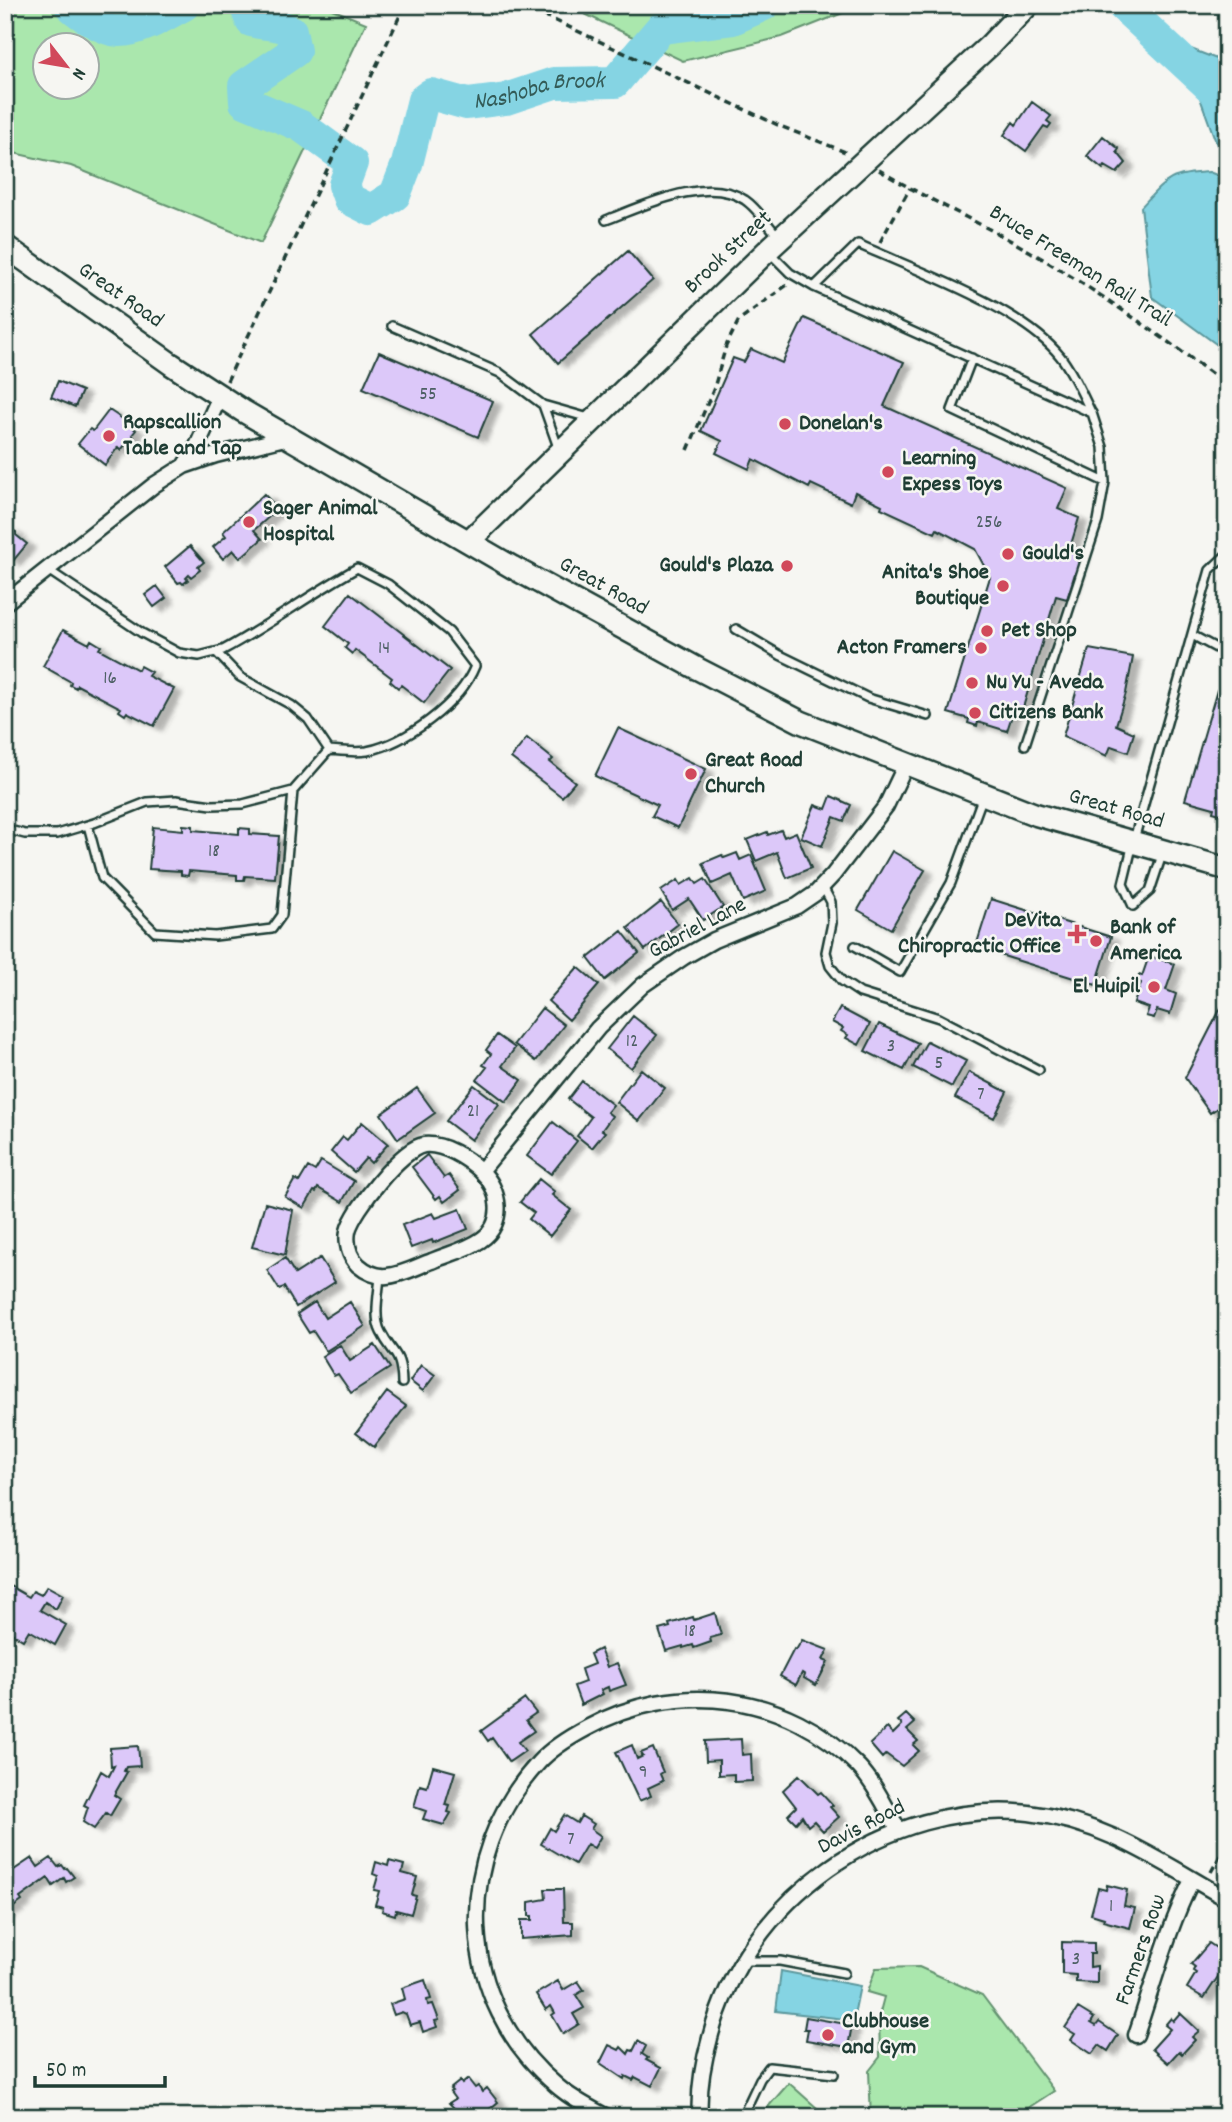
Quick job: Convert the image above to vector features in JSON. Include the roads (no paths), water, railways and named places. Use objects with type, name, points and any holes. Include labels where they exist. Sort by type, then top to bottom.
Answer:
[{"type":"main road","name":"Brook Street","points":[[468,541],[774,245],[990,45],[1028,5]]},
{"type":"main road","name":"Great Road","points":[[5,246],[64,290],[220,396],[289,438],[676,657],[788,715],[819,730],[1034,814],[1227,869]]},
{"type":"street","points":[[184,467],[220,396]]},
{"type":"street","points":[[5,603],[154,485],[184,467],[216,455],[289,438]]},
{"type":"street","name":"Gabriel Lane","points":[[481,1171],[598,1028],[635,992],[692,952],[729,933],[797,906],[823,886],[886,806],[906,764]]},
{"type":"street","points":[[436,1146],[461,1157],[481,1171],[490,1182],[497,1201],[496,1219],[487,1235],[472,1245],[399,1274],[380,1276],[366,1271],[355,1261],[349,1248],[348,1234],[352,1220],[398,1159],[415,1147],[436,1146]]},
{"type":"street","points":[[607,2117],[558,2087],[517,2045],[491,1994],[478,1947],[476,1914],[480,1875],[489,1842],[503,1811],[541,1760],[570,1738],[625,1710],[657,1701],[697,1698],[734,1701],[761,1707],[788,1718],[840,1750],[872,1783],[898,1830]]},
{"type":"street","name":"Davis Road","points":[[700,2117],[702,2078],[712,2029],[726,1988],[740,1961],[772,1918],[792,1898],[836,1864],[898,1830],[946,1817],[987,1812],[1028,1813],[1066,1819],[1119,1838],[1227,1899]]},
{"type":"street","name":"Farmers Row","points":[[1136,2035],[1178,1908],[1198,1883]]},
{"type":"lane","points":[[606,220],[671,196],[717,189],[745,200],[797,277],[1092,413]]},
{"type":"lane","points":[[814,287],[858,244],[992,305],[1028,327],[1060,355],[1092,413],[1103,447],[1105,482],[1098,521],[1026,745]]},
{"type":"lane","points":[[392,326],[451,354],[500,373],[543,405],[593,419]]},
{"type":"lane","points":[[972,358],[952,410],[1105,482]]},
{"type":"lane","points":[[543,405],[560,453]]},
{"type":"lane","points":[[1163,852],[1150,891],[1133,906],[1123,884],[1133,843],[1210,570],[1227,554]]},
{"type":"lane","points":[[48,570],[142,633],[179,653],[199,656],[216,652],[265,628],[309,595],[356,568],[388,584],[449,632],[475,666],[454,700],[408,734],[366,751],[329,750]]},
{"type":"lane","points":[[737,629],[780,655],[868,698],[928,716]]},
{"type":"lane","points":[[1192,635],[1227,654]]},
{"type":"lane","points":[[216,652],[240,677],[291,705],[308,719],[329,750]]},
{"type":"lane","points":[[5,829],[25,834],[57,834],[147,802],[176,800],[212,806],[243,804],[293,791],[329,750]]},
{"type":"lane","points":[[88,825],[102,878],[155,932],[215,936],[272,929],[282,915],[293,791]]},
{"type":"lane","points":[[855,946],[900,972],[951,883],[984,795]]},
{"type":"lane","points":[[823,886],[831,902],[832,923],[826,952],[830,966],[842,981],[860,993],[939,1018],[1039,1070]]},
{"type":"lane","points":[[380,1276],[380,1331],[395,1351],[401,1365],[402,1383]]},
{"type":"lane","points":[[740,1961],[780,1961],[844,1973]]},
{"type":"lane","points":[[742,2117],[760,2079],[769,2067],[834,2074]]},
{"type":"water","points":[[1191,49],[1227,63],[1227,150],[1217,145],[1186,59]]},
{"type":"water","points":[[1209,172],[1227,179],[1227,352],[1152,297],[1141,207],[1170,180],[1185,174]]},
{"type":"water","points":[[781,1971],[860,1986],[853,2020],[776,2011]]},
{"type":"waterway","name":"Nashoba Brook","points":[[70,5],[99,25],[118,31],[143,26],[184,5]]},
{"type":"waterway","name":"Nashoba Brook","points":[[245,5],[251,21],[281,26],[291,31],[295,51],[244,86],[245,102],[301,126],[352,163],[344,185],[349,199],[371,210],[395,195],[407,164],[423,100],[431,94],[467,104],[506,99],[554,83],[615,82],[661,28],[733,19],[764,5]]},
{"type":"waterway","name":"Nashoba Brook","points":[[1122,5],[1222,98],[1227,98]]},
{"type":"place","name":"Donelan's","points":[[785,424]]},
{"type":"place","name":"Rapscallion Table and Tap","points":[[109,436]]},
{"type":"place","name":"Learning Expess Toys","points":[[888,472]]},
{"type":"place","name":"Sager Animal Hospital","points":[[249,522]]},
{"type":"place","name":"Gould's","points":[[1008,554]]},
{"type":"place","name":"Gould's Plaza","points":[[787,566]]},
{"type":"place","name":"Anita's Shoe Boutique","points":[[1003,586]]},
{"type":"place","name":"Pet Shop","points":[[987,631]]},
{"type":"place","name":"Acton Framers","points":[[981,648]]},
{"type":"place","name":"Nu Yu - Aveda","points":[[972,683]]},
{"type":"place","name":"Citizens Bank","points":[[975,713]]},
{"type":"place","name":"Great Road Church","points":[[691,774]]},
{"type":"place","name":"DeVita Chiropractic Office","points":[[1077,934]]},
{"type":"place","name":"Bank of America","points":[[1096,941]]},
{"type":"place","name":"El Huipil","points":[[1154,987]]},
{"type":"place","name":"Clubhouse and Gym","points":[[828,2035]]}]
